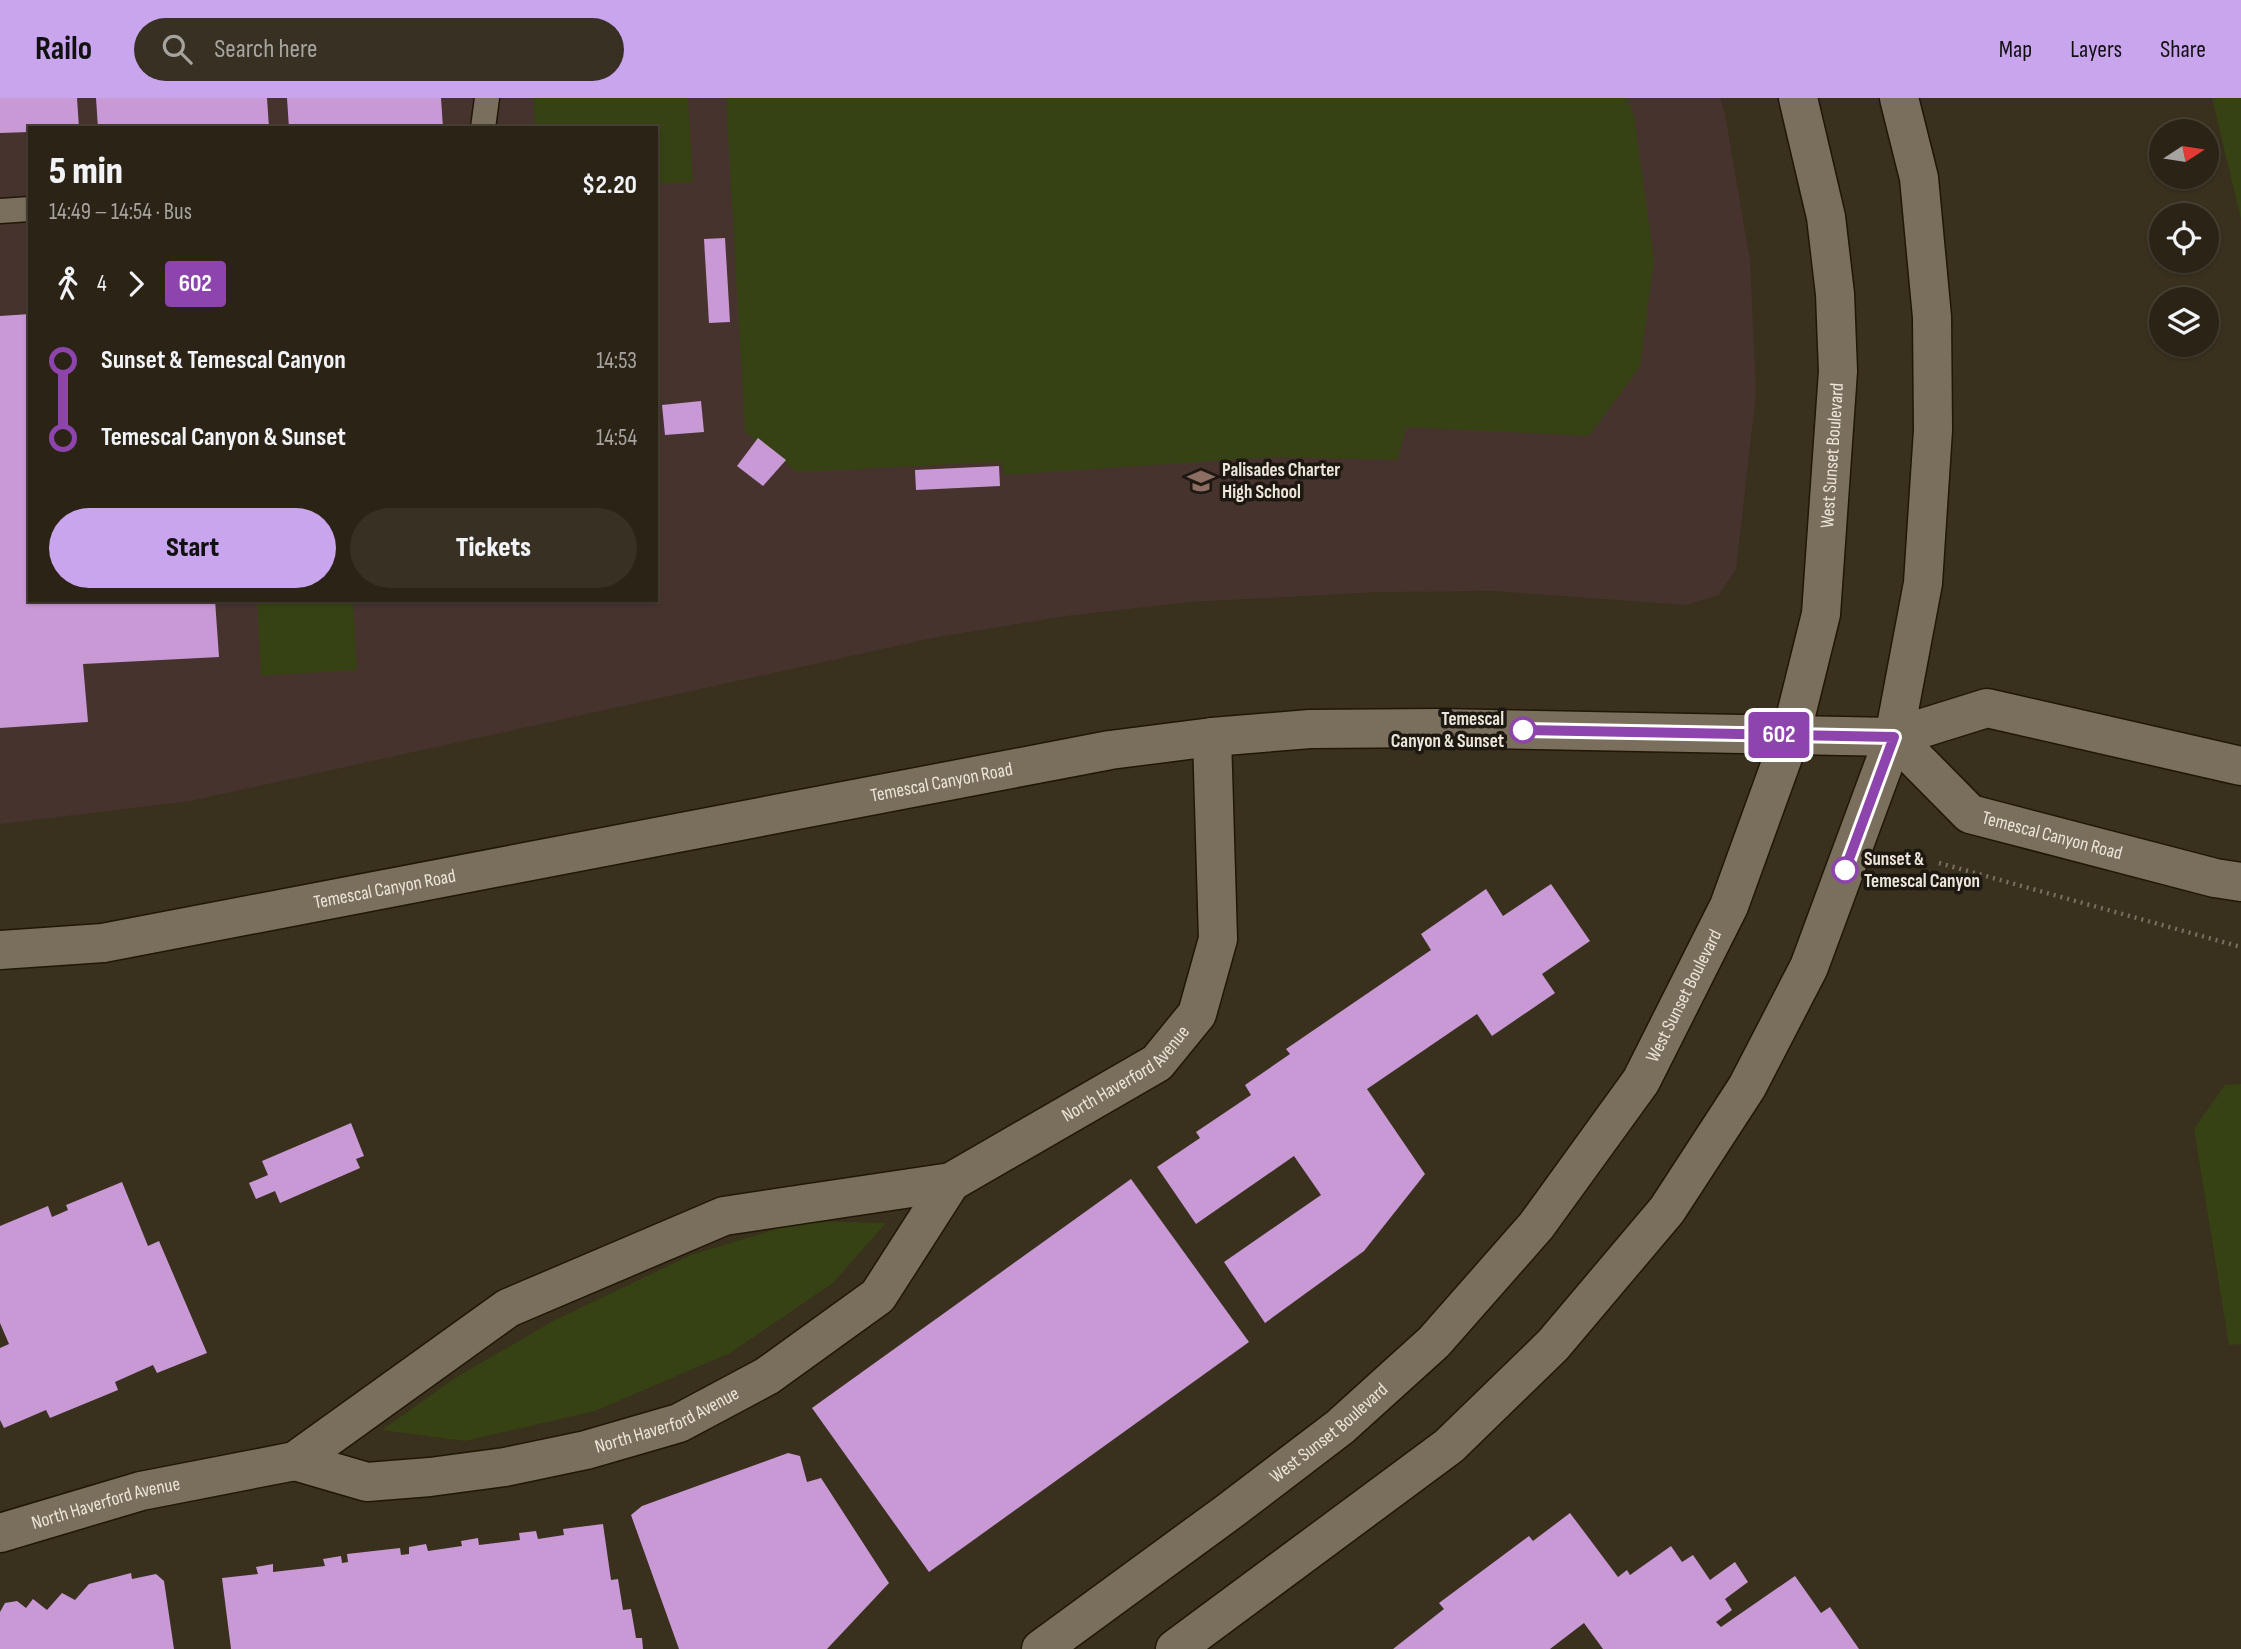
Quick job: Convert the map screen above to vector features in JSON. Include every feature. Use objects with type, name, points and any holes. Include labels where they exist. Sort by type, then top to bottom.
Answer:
[{"type":"main road","name":"West Sunset Boulevard","points":[[1041,1649],[1340,1427],[1434,1342],[1536,1226],[1641,1081],[1729,906],[1791,735],[1821,614],[1838,371],[1835,294],[1826,218],[1798,98]]},
{"type":"main road","points":[[1175,1649],[1449,1446],[1553,1345],[1667,1210],[1747,1087],[1809,967],[1894,737],[1923,583],[1933,430],[1932,317],[1919,178],[1899,98]]},
{"type":"main road","name":"Temescal Canyon Road","points":[[0,950],[103,943],[1110,750],[1212,737],[1310,729],[1427,728],[1894,737],[1987,708],[2241,766]]},
{"type":"main road","name":"North Haverford Avenue","points":[[0,1533],[141,1491],[295,1461],[508,1308],[724,1216],[951,1182],[1157,1063],[1197,1014],[1218,939],[1212,737]]},
{"type":"main road","name":"Temescal Canyon Road","points":[[1894,737],[1970,814],[2215,878],[2241,882]]},
{"type":"main road","name":"North Haverford Avenue","points":[[295,1461],[367,1482],[417,1478],[505,1467],[586,1450],[679,1423],[768,1376],[878,1296],[951,1182]]},
{"type":"lane","points":[[483,126],[488,98]]},
{"type":"lane","points":[[0,211],[28,209]]},
{"type":"path","points":[[1939,863],[2241,947]]},
{"type":"shaded area","name":"Palisades Charter High School","points":[[0,98],[1720,98],[1750,261],[1756,393],[1736,569],[1719,595],[1686,605],[1494,591],[1380,592],[1189,602],[1066,616],[937,637],[190,801],[0,824]]},
{"type":"green space","points":[[533,98],[688,98],[693,182],[658,184],[658,126],[535,126]]},
{"type":"green space","points":[[726,98],[1627,98],[1634,115],[1654,260],[1640,367],[1589,436],[1406,427],[1398,460],[1276,457],[1005,475],[1001,462],[797,472],[745,432]]},
{"type":"green space","points":[[2212,98],[2241,98],[2241,219],[2219,119]]},
{"type":"green space","points":[[257,602],[353,602],[357,670],[261,676]]},
{"type":"green space","points":[[2241,1084],[2241,1344],[2229,1345],[2194,1129],[2225,1085]]},
{"type":"green space","points":[[802,1221],[886,1223],[833,1283],[730,1353],[595,1411],[465,1441],[382,1430],[455,1378],[555,1320],[691,1255]]},
{"type":"building","points":[[0,98],[77,98],[79,126],[28,126],[28,132],[0,133]]},
{"type":"building","points":[[96,98],[267,98],[269,126],[98,126]]},
{"type":"building","points":[[287,98],[441,98],[443,126],[289,126]]},
{"type":"building","points":[[725,238],[730,322],[709,323],[704,239]]},
{"type":"building","points":[[28,314],[28,602],[215,602],[219,657],[83,664],[88,722],[0,728],[0,316]]},
{"type":"building","points":[[701,401],[704,432],[665,435],[662,405]]},
{"type":"building","points":[[758,438],[786,460],[763,486],[737,466]]},
{"type":"building","points":[[999,466],[1000,486],[916,490],[915,470]]},
{"type":"building","points":[[1551,884],[1590,941],[1542,974],[1555,993],[1492,1036],[1477,1014],[1367,1089],[1425,1174],[1364,1251],[1265,1323],[1224,1262],[1321,1195],[1294,1156],[1196,1224],[1157,1167],[1200,1138],[1196,1132],[1251,1095],[1245,1085],[1290,1054],[1286,1049],[1431,950],[1421,934],[1486,889],[1503,916]]},
{"type":"building","points":[[351,1123],[364,1156],[356,1159],[360,1168],[280,1203],[275,1191],[256,1199],[249,1183],[268,1175],[262,1161]]},
{"type":"building","points":[[1131,1179],[1249,1342],[929,1572],[812,1408]]},
{"type":"building","points":[[122,1182],[148,1246],[159,1241],[207,1353],[157,1373],[153,1365],[115,1382],[118,1390],[50,1418],[46,1410],[4,1428],[0,1420],[0,1348],[9,1344],[0,1323],[0,1226],[48,1206],[52,1217],[68,1210],[66,1205]]},
{"type":"building","points":[[788,1453],[800,1456],[807,1482],[821,1478],[889,1583],[827,1649],[679,1649],[631,1515],[642,1506]]},
{"type":"building","points":[[1570,1513],[1618,1577],[1627,1570],[1630,1575],[1671,1546],[1682,1562],[1693,1555],[1710,1580],[1735,1562],[1748,1582],[1725,1599],[1732,1610],[1716,1622],[1721,1627],[1795,1576],[1821,1613],[1830,1607],[1859,1649],[1603,1649],[1584,1623],[1550,1649],[1393,1649],[1444,1609],[1439,1603],[1529,1536],[1533,1541]]},
{"type":"building","points":[[603,1524],[611,1580],[618,1579],[623,1610],[631,1609],[636,1638],[642,1638],[643,1649],[231,1649],[222,1578],[258,1574],[256,1567],[273,1564],[273,1572],[325,1566],[323,1559],[341,1556],[342,1563],[348,1562],[347,1554],[400,1548],[401,1555],[409,1554],[409,1547],[426,1544],[428,1551],[462,1546],[461,1541],[478,1538],[479,1545],[520,1540],[519,1533],[536,1531],[538,1539],[564,1535],[563,1529]]},
{"type":"building","points":[[131,1573],[132,1579],[156,1574],[164,1581],[174,1649],[0,1649],[0,1612],[5,1603],[17,1601],[26,1608],[33,1599],[47,1610],[62,1593],[75,1600],[89,1584]]},
{"type":"bus line","name":"602","points":[[1523,730],[1894,737],[1845,870]]},
{"type":"place","name":"Palisades Charter High School","points":[[1201,481]]},
{"type":"place","name":"Temescal Canyon & Sunset","points":[[1523,730]]},
{"type":"place","name":"Sunset & Temescal Canyon","points":[[1845,870]]}]
